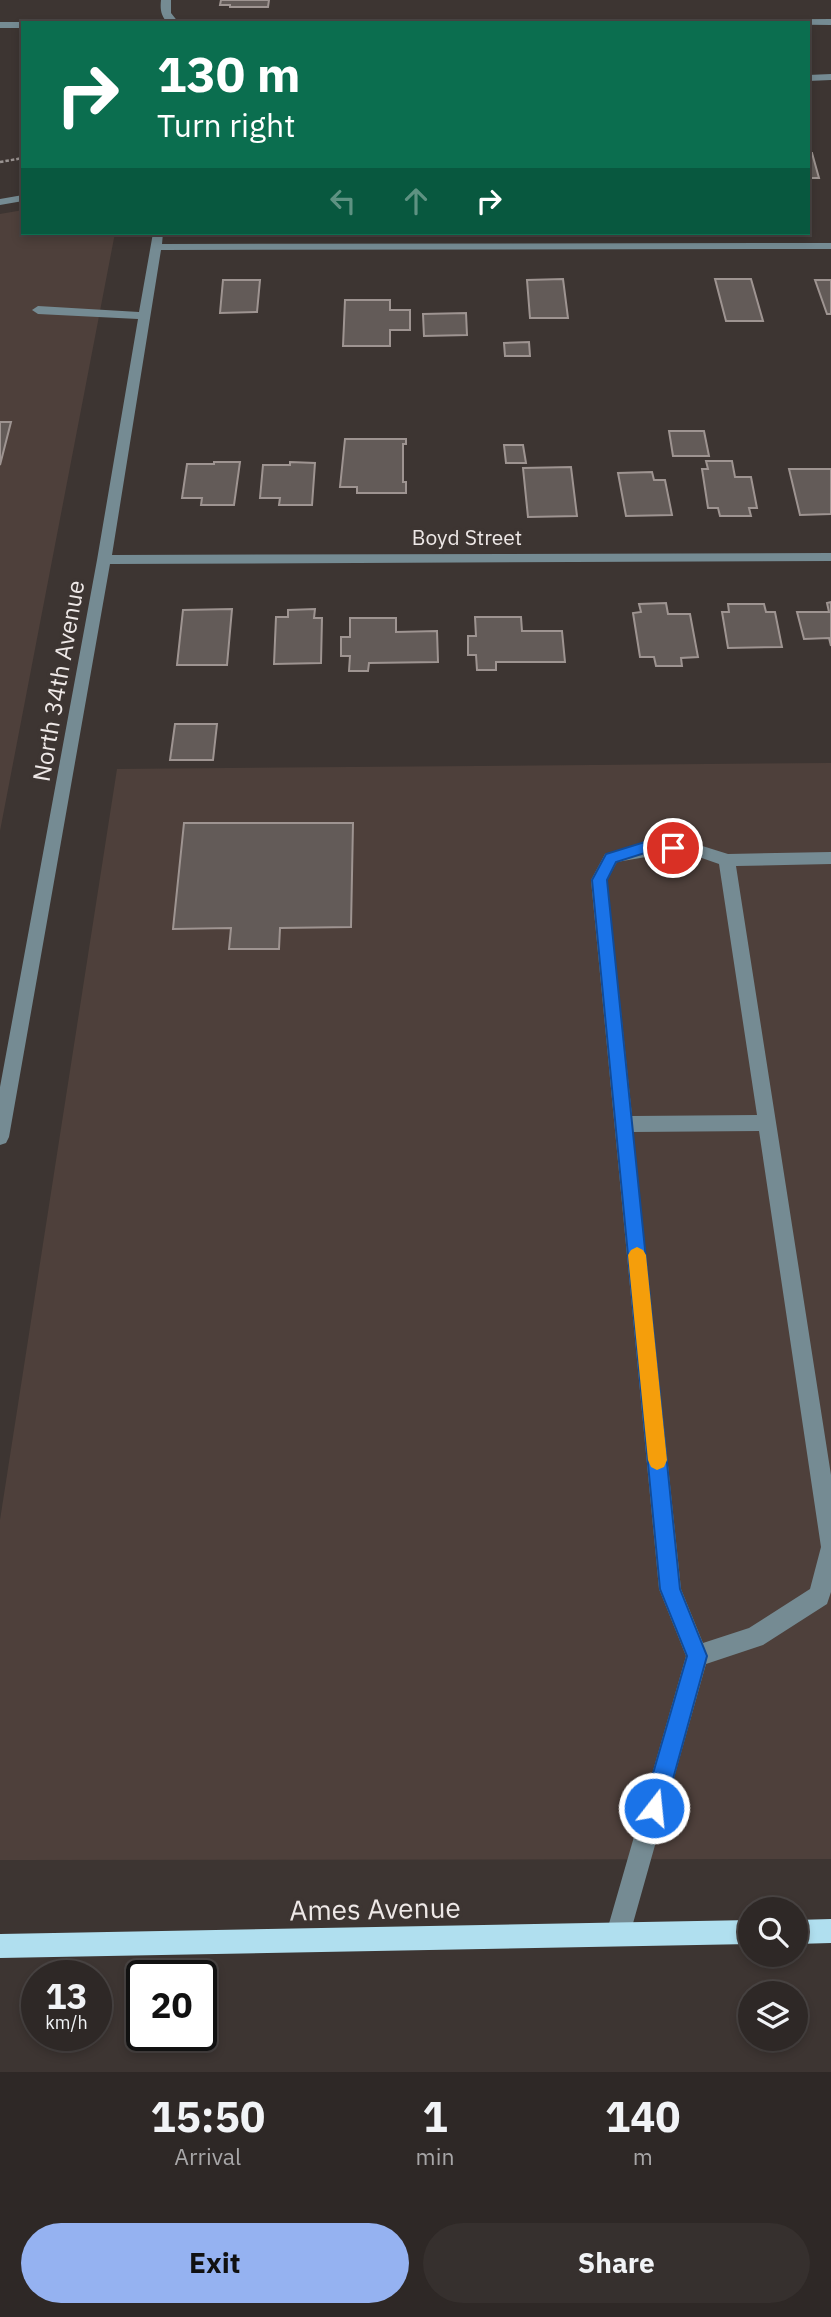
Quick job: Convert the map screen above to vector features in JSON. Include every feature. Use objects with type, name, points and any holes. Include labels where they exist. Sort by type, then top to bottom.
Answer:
[{"type":"main road","points":[[808,1932],[831,1931]]},
{"type":"main road","name":"Ames Avenue","points":[[0,1946],[738,1932]]},
{"type":"street","points":[[166,0],[164,9],[171,21]]},
{"type":"street","points":[[810,22],[831,22]]},
{"type":"street","points":[[0,25],[21,25]]},
{"type":"street","points":[[810,78],[831,77]]},
{"type":"street","points":[[0,202],[21,198]]},
{"type":"street","points":[[157,240],[831,246]]},
{"type":"street","name":"North 34th Avenue","points":[[0,1137],[6,1074],[104,560],[157,240]]},
{"type":"street","points":[[38,310],[145,316]]},
{"type":"street","name":"Boyd Street","points":[[104,560],[831,557]]},
{"type":"street","points":[[618,1934],[697,1656],[670,1589],[599,880],[611,858],[648,847],[698,849],[727,860],[831,858]]},
{"type":"street","points":[[727,860],[831,1544]]},
{"type":"street","points":[[624,1124],[767,1123]]},
{"type":"street","points":[[697,1656],[755,1637],[819,1595],[831,1550]]},
{"type":"path","points":[[0,162],[21,158]]},
{"type":"shaded area","points":[[21,210],[21,235],[115,235],[0,831],[0,214]]},
{"type":"shaded area","points":[[831,763],[831,1859],[0,1860],[0,1520],[117,769]]},
{"type":"building","points":[[221,0],[269,0],[268,7],[230,7],[220,5]]},
{"type":"building","points":[[810,153],[812,153],[819,178],[810,178]]},
{"type":"building","points":[[563,279],[568,318],[530,318],[527,280]]},
{"type":"building","points":[[715,279],[751,279],[763,321],[726,321]]},
{"type":"building","points":[[223,280],[260,280],[257,312],[220,313]]},
{"type":"building","points":[[815,280],[831,280],[831,314],[827,314]]},
{"type":"building","points":[[345,300],[390,300],[390,310],[410,310],[410,330],[390,330],[390,346],[343,346]]},
{"type":"building","points":[[466,313],[467,335],[424,336],[423,314]]},
{"type":"building","points":[[529,342],[530,356],[505,356],[504,343]]},
{"type":"building","points":[[0,422],[11,422],[0,465]]},
{"type":"building","points":[[669,431],[704,431],[709,456],[673,456]]},
{"type":"building","points":[[345,439],[406,439],[406,444],[403,444],[403,482],[406,482],[406,493],[357,493],[357,487],[340,487]]},
{"type":"building","points":[[504,445],[523,445],[526,463],[506,463]]},
{"type":"building","points":[[706,461],[732,461],[735,477],[751,477],[757,508],[749,508],[751,516],[720,516],[718,508],[708,508],[702,469],[708,469]]},
{"type":"building","points":[[240,462],[234,505],[201,505],[202,498],[182,498],[187,464]]},
{"type":"building","points":[[290,462],[315,463],[312,505],[279,505],[280,498],[260,498],[263,465],[290,465]]},
{"type":"building","points":[[571,467],[577,516],[528,517],[523,468]]},
{"type":"building","points":[[789,469],[831,469],[831,514],[800,515]]},
{"type":"building","points":[[652,472],[654,480],[665,480],[672,515],[626,516],[618,473]]},
{"type":"building","points":[[831,602],[831,646],[829,638],[804,639],[797,612],[829,612],[827,603]]},
{"type":"building","points":[[666,603],[668,614],[690,614],[698,657],[681,658],[682,666],[656,666],[654,657],[640,657],[633,613],[641,612],[639,604]]},
{"type":"building","points":[[728,604],[764,604],[766,612],[775,612],[782,647],[728,648],[722,612],[729,612]]},
{"type":"building","points":[[232,609],[227,665],[177,665],[183,610]]},
{"type":"building","points":[[315,609],[314,618],[322,618],[321,663],[274,664],[276,617],[288,617],[288,610]]},
{"type":"building","points":[[475,617],[521,617],[522,631],[562,631],[565,662],[496,662],[496,670],[477,670],[476,655],[468,655],[468,636],[476,636]]},
{"type":"building","points":[[350,618],[396,618],[396,632],[437,631],[438,662],[369,663],[368,671],[349,671],[350,656],[341,656],[341,637],[350,637]]},
{"type":"building","points":[[175,724],[217,724],[213,760],[170,760]]},
{"type":"building","points":[[184,823],[353,823],[351,927],[280,928],[279,949],[229,949],[231,928],[173,929]]},
{"type":"slow traffic","points":[[637,1255],[657,1460]]},
{"type":"route","points":[[654,1808],[697,1656],[670,1589],[599,880],[611,858],[648,847],[673,848]]}]
